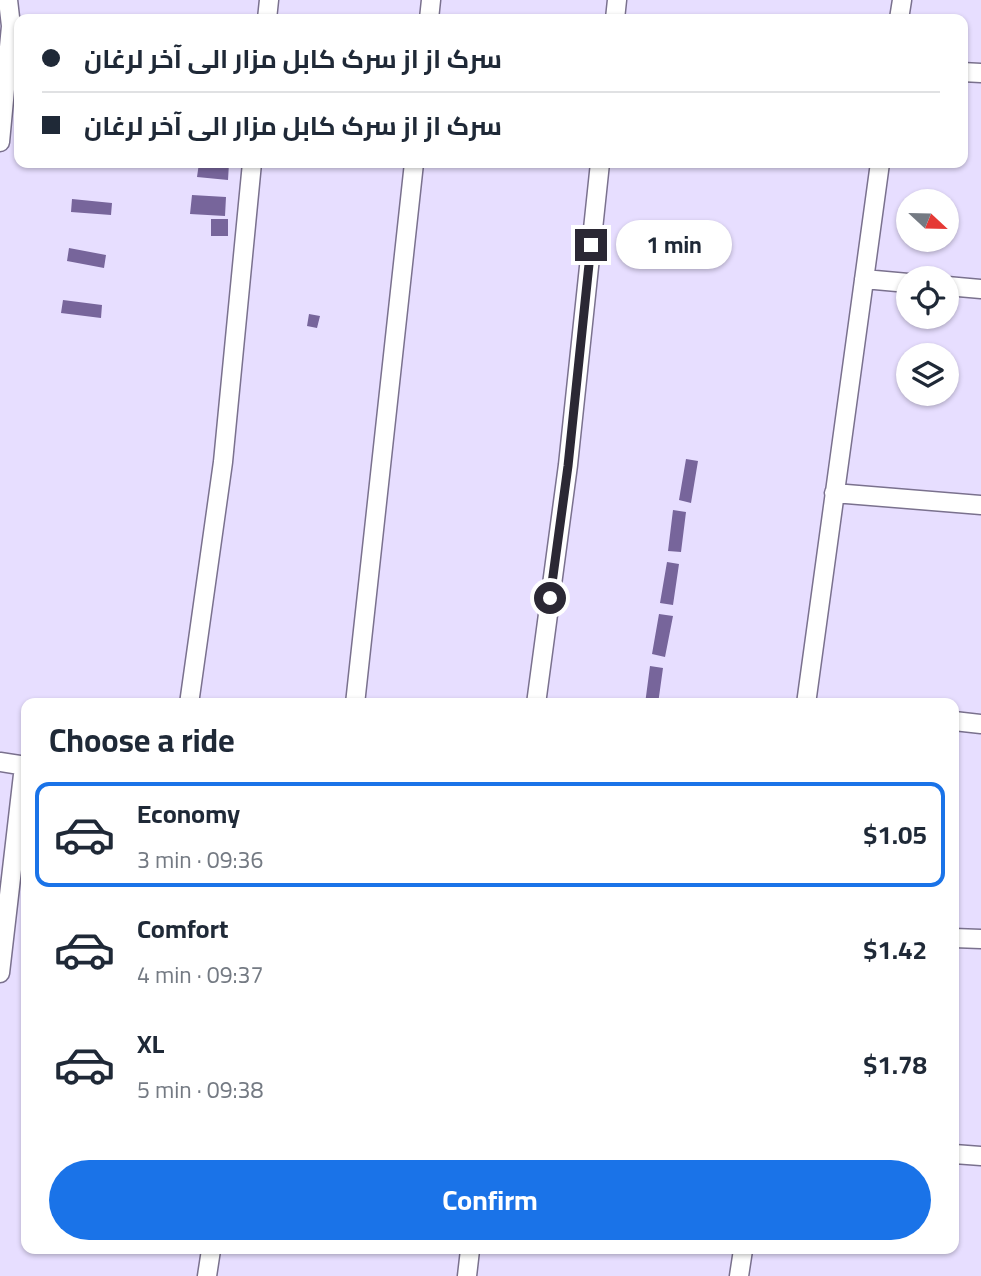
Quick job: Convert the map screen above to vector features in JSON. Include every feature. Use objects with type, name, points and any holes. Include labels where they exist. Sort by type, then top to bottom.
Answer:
[{"type":"street","points":[[0,142],[10,26],[4,0]]},
{"type":"street","points":[[190,698],[223,462],[252,168]]},
{"type":"street","points":[[356,698],[413,168]]},
{"type":"street","points":[[537,698],[568,466],[599,168]]},
{"type":"street","points":[[807,698],[879,168]]},
{"type":"street","points":[[864,279],[896,282]]},
{"type":"street","points":[[959,287],[981,289]]},
{"type":"street","points":[[834,494],[981,505]]},
{"type":"street","points":[[959,722],[981,724]]},
{"type":"street","points":[[0,762],[21,765]]},
{"type":"street","points":[[0,973],[21,799]]},
{"type":"street","points":[[959,938],[981,939]]},
{"type":"street","points":[[959,1154],[981,1156]]},
{"type":"street","points":[[207,1276],[210,1254]]},
{"type":"street","points":[[467,1276],[470,1254]]},
{"type":"street","points":[[739,1276],[742,1254]]},
{"type":"building","points":[[198,168],[229,168],[228,180],[197,177]]},
{"type":"building","points":[[192,195],[226,197],[225,216],[190,214]]},
{"type":"building","points":[[72,199],[112,203],[111,215],[71,212]]},
{"type":"building","points":[[211,219],[228,219],[228,236],[211,236]]},
{"type":"building","points":[[69,248],[106,255],[104,268],[67,261]]},
{"type":"building","points":[[63,300],[102,305],[101,318],[61,313]]},
{"type":"building","points":[[309,314],[320,316],[317,328],[307,326]]},
{"type":"building","points":[[686,459],[698,461],[691,503],[679,500]]},
{"type":"building","points":[[673,510],[686,512],[681,552],[668,551]]},
{"type":"building","points":[[667,562],[679,564],[673,605],[660,603]]},
{"type":"building","points":[[659,614],[673,616],[665,657],[652,654]]},
{"type":"building","points":[[650,666],[663,668],[659,698],[646,698]]},
{"type":"route","points":[[550,598],[568,466],[591,245]]}]
